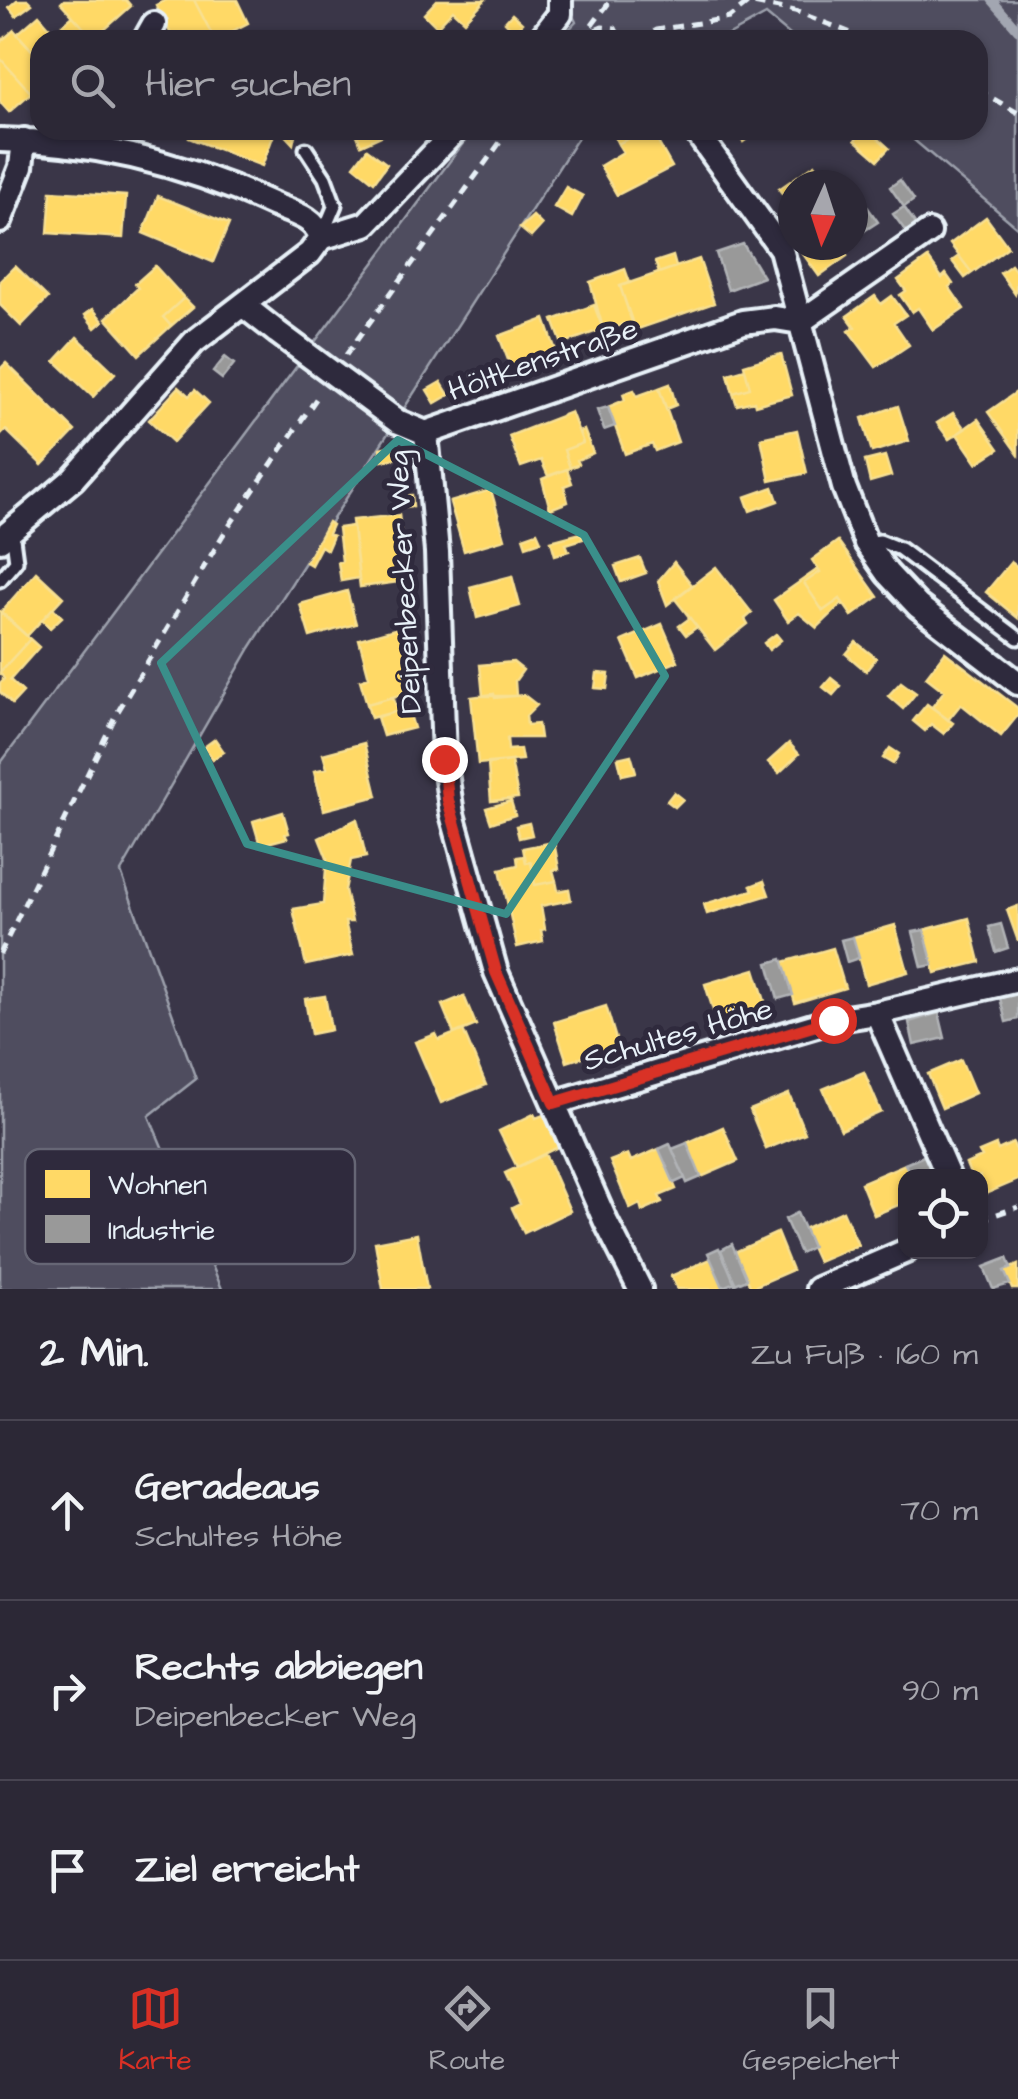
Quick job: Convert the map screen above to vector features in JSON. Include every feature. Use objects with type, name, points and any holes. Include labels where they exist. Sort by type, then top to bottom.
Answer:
[{"type":"street","points":[[548,30],[557,20],[560,0]]},
{"type":"street","points":[[0,140],[30,140]]},
{"type":"street","points":[[0,221],[21,168],[24,140]]},
{"type":"street","points":[[105,140],[242,190],[308,219],[319,228],[322,238]]},
{"type":"street","points":[[6,536],[72,479],[194,342],[310,254],[322,238],[366,224],[446,140]]},
{"type":"street","points":[[703,140],[773,234],[786,263],[848,499],[866,543],[899,588],[918,606],[1018,682]]},
{"type":"street","points":[[800,322],[929,232]]},
{"type":"street","name":"Höltkenstraße","points":[[244,306],[397,421],[426,432],[744,322],[774,318],[800,322]]},
{"type":"street","name":"Deipenbecker Weg","points":[[426,432],[437,552],[448,800],[496,972],[606,1222],[640,1289]]},
{"type":"street","name":"Schultes Höhe","points":[[554,1103],[833,1020],[936,1002],[1018,980]]},
{"type":"street","points":[[877,1014],[945,1169]]},
{"type":"street","points":[[818,1289],[898,1255]]},
{"type":"lane","points":[[306,149],[335,205],[322,238]]},
{"type":"lane","points":[[0,580],[16,561],[6,536]]},
{"type":"lane","points":[[866,543],[880,541],[900,549],[1018,638]]},
{"type":"path","points":[[589,30],[611,0]]},
{"type":"path","points":[[737,0],[796,11],[844,30]]},
{"type":"path","points":[[656,30],[730,18],[748,2]]},
{"type":"path","points":[[988,96],[1018,113]]},
{"type":"path","points":[[343,359],[503,140]]},
{"type":"path","points":[[0,954],[116,713],[223,535],[322,391]]},
{"type":"path","points":[[988,1217],[1018,1207]]},
{"type":"highlighted area","points":[[398,440],[584,535],[665,676],[506,914],[247,844],[161,663]]},
{"type":"shaded area","points":[[565,0],[1018,0],[1018,228],[914,140],[988,140],[988,30],[784,30],[766,15],[738,30],[568,30],[576,22]]},
{"type":"shaded area","points":[[466,140],[577,140],[250,648],[121,872],[196,1079],[149,1116],[163,1149],[25,1149],[25,1264],[211,1264],[222,1289],[0,1289],[0,764]]},
{"type":"building: Wohnen","points":[[17,0],[32,4],[16,16],[9,7]]},
{"type":"building: Wohnen","points":[[126,0],[131,6],[104,30],[86,30],[61,3]]},
{"type":"building: Wohnen","points":[[166,0],[194,0],[210,30],[169,30],[156,5]]},
{"type":"building: Wohnen","points":[[194,0],[237,0],[248,23],[234,30],[210,30]]},
{"type":"building: Wohnen","points":[[437,0],[485,0],[465,21],[453,10],[437,27],[424,14]]},
{"type":"building: Wohnen","points":[[512,14],[522,23],[513,30],[505,22]]},
{"type":"building: Wohnen","points":[[39,15],[52,30],[30,30],[30,48],[17,34]]},
{"type":"building: Wohnen","points":[[73,16],[86,30],[65,30],[62,25]]},
{"type":"building: Wohnen","points":[[14,30],[30,48],[30,92],[0,58],[0,42]]},
{"type":"building: Wohnen","points":[[0,58],[30,94],[9,112],[0,102]]},
{"type":"building: Wohnen","points":[[194,140],[272,140],[262,166]]},
{"type":"building: Wohnen","points":[[625,140],[657,140],[672,167],[617,195],[600,166],[623,152],[618,144]]},
{"type":"building: Wohnen","points":[[855,140],[880,140],[889,148],[878,160]]},
{"type":"building: Wohnen","points":[[367,149],[387,164],[374,182],[354,166]]},
{"type":"building: Wohnen","points":[[566,187],[583,196],[572,217],[554,207]]},
{"type":"building: Wohnen","points":[[51,191],[126,196],[123,238],[48,233]]},
{"type":"building: Wohnen","points":[[158,196],[229,224],[213,262],[143,233]]},
{"type":"building: Wohnen","points":[[533,216],[542,225],[531,237],[520,228]]},
{"type":"building: Wohnen","points":[[986,217],[1008,247],[972,273],[950,244]]},
{"type":"building: Wohnen","points":[[673,256],[676,267],[659,273],[655,262]]},
{"type":"building: Wohnen","points":[[959,256],[972,273],[965,278],[952,261]]},
{"type":"building: Wohnen","points":[[928,258],[942,278],[946,274],[953,284],[949,287],[964,309],[933,330],[918,308],[912,312],[900,295],[906,291],[898,280]]},
{"type":"building: Wohnen","points":[[699,259],[714,303],[635,330],[620,286]]},
{"type":"building: Wohnen","points":[[807,260],[841,260],[819,276]]},
{"type":"building: Wohnen","points":[[1011,265],[1018,274],[1015,294],[1000,273]]},
{"type":"building: Wohnen","points":[[15,266],[48,298],[21,326],[0,305],[0,281]]},
{"type":"building: Wohnen","points":[[155,266],[184,298],[163,317],[171,326],[139,355],[106,318]]},
{"type":"building: Wohnen","points":[[625,269],[630,283],[620,286],[634,328],[626,331],[623,324],[604,332],[590,282]]},
{"type":"building: Wohnen","points":[[875,296],[881,304],[892,296],[906,315],[894,323],[909,345],[876,367],[849,331],[855,327],[847,316]]},
{"type":"building: Wohnen","points":[[184,298],[193,307],[171,326],[163,317]]},
{"type":"building: Wohnen","points":[[594,305],[603,329],[562,344],[553,320]]},
{"type":"building: Wohnen","points":[[93,309],[103,321],[95,328],[85,315]]},
{"type":"building: Wohnen","points":[[545,319],[558,357],[513,373],[499,336]]},
{"type":"building: Wohnen","points":[[77,337],[115,373],[93,397],[55,361]]},
{"type":"building: Wohnen","points":[[781,354],[792,395],[755,405],[754,401],[737,405],[733,393],[750,388],[744,365]]},
{"type":"building: Wohnen","points":[[6,363],[75,431],[42,465],[6,430],[0,436],[0,369]]},
{"type":"building: Wohnen","points":[[745,369],[750,388],[733,393],[728,374]]},
{"type":"building: Wohnen","points":[[441,382],[449,395],[435,403],[427,390]]},
{"type":"building: Wohnen","points":[[670,384],[676,405],[666,409],[659,388]]},
{"type":"building: Wohnen","points":[[179,387],[189,396],[195,390],[209,403],[173,442],[149,420]]},
{"type":"building: Wohnen","points":[[659,388],[678,442],[655,451],[652,444],[625,454],[608,407],[625,400],[623,394],[634,390],[637,396]]},
{"type":"building: Wohnen","points":[[1018,391],[1018,454],[988,412]]},
{"type":"building: Wohnen","points":[[898,406],[909,441],[872,452],[862,418]]},
{"type":"building: Wohnen","points":[[571,412],[583,443],[564,450],[570,468],[548,476],[541,460],[521,467],[509,436]]},
{"type":"building: Wohnen","points":[[953,413],[965,429],[949,439],[937,423]]},
{"type":"building: Wohnen","points":[[978,419],[999,449],[977,463],[957,434]]},
{"type":"building: Wohnen","points":[[584,430],[593,453],[570,468],[564,450],[583,443],[579,432]]},
{"type":"building: Wohnen","points":[[797,430],[807,473],[770,481],[761,438]]},
{"type":"building: Wohnen","points":[[395,445],[398,458],[382,461],[380,448]]},
{"type":"building: Wohnen","points":[[885,456],[891,476],[870,482],[865,461]]},
{"type":"building: Wohnen","points":[[567,469],[572,483],[564,486],[568,502],[550,509],[542,479]]},
{"type":"building: Wohnen","points":[[773,487],[778,501],[750,511],[745,497]]},
{"type":"building: Wohnen","points":[[491,490],[505,539],[464,551],[450,502]]},
{"type":"building: Wohnen","points":[[412,495],[413,506],[400,507],[399,496]]},
{"type":"building: Wohnen","points":[[399,515],[407,581],[360,587],[352,520]]},
{"type":"building: Wohnen","points":[[328,522],[332,525],[328,534],[333,536],[327,550],[321,546],[311,565],[306,562]]},
{"type":"building: Wohnen","points":[[353,526],[359,578],[341,581],[338,528]]},
{"type":"building: Wohnen","points":[[537,532],[541,541],[526,546],[523,537]]},
{"type":"building: Wohnen","points":[[581,533],[583,539],[566,544],[569,551],[555,555],[551,541]]},
{"type":"building: Wohnen","points":[[838,541],[878,597],[852,616],[840,599],[823,611],[804,583],[820,572],[812,560]]},
{"type":"building: Wohnen","points":[[640,558],[646,573],[621,582],[615,566]]},
{"type":"building: Wohnen","points":[[674,562],[692,585],[667,605],[658,581]]},
{"type":"building: Wohnen","points":[[1011,562],[1018,567],[1018,618],[986,592]]},
{"type":"building: Wohnen","points":[[716,567],[752,613],[745,619],[748,624],[715,650],[675,599]]},
{"type":"building: Wohnen","points":[[818,569],[820,572],[804,583],[823,611],[840,599],[843,603],[817,628],[799,613],[788,621],[774,600]]},
{"type":"building: Wohnen","points":[[36,572],[63,597],[27,636],[1,612]]},
{"type":"building: Wohnen","points":[[512,576],[520,606],[477,618],[470,587]]},
{"type":"building: Wohnen","points":[[347,591],[356,624],[310,637],[300,604]]},
{"type":"building: Wohnen","points":[[53,608],[62,617],[50,628],[42,620]]},
{"type":"building: Wohnen","points":[[0,612],[30,639],[0,672]]},
{"type":"building: Wohnen","points":[[690,618],[697,627],[686,635],[679,626]]},
{"type":"building: Wohnen","points":[[662,624],[678,661],[638,678],[622,641]]},
{"type":"building: Wohnen","points":[[405,626],[422,689],[367,704],[360,680],[369,677],[359,639]]},
{"type":"building: Wohnen","points":[[776,634],[781,640],[769,650],[764,643]]},
{"type":"building: Wohnen","points":[[30,639],[39,647],[10,680],[23,692],[12,704],[0,692],[4,679],[0,672]]},
{"type":"building: Wohnen","points":[[856,642],[876,658],[866,671],[846,654]]},
{"type":"building: Wohnen","points":[[945,652],[1018,708],[1018,715],[1001,736],[961,704],[948,720],[932,707],[944,691],[926,677]]},
{"type":"building: Wohnen","points":[[513,662],[523,670],[515,681],[516,696],[483,696],[480,665]]},
{"type":"building: Wohnen","points":[[597,673],[609,674],[607,689],[595,688]]},
{"type":"building: Wohnen","points":[[831,678],[841,686],[833,695],[823,687]]},
{"type":"building: Wohnen","points":[[901,682],[916,693],[903,709],[888,696]]},
{"type":"building: Wohnen","points":[[494,694],[495,698],[524,695],[537,705],[526,716],[527,725],[538,724],[540,738],[507,738],[508,750],[520,749],[522,760],[478,764],[471,697]]},
{"type":"building: Wohnen","points":[[393,697],[398,711],[371,718],[367,704]]},
{"type":"building: Wohnen","points":[[927,704],[953,723],[944,734],[931,724],[925,731],[913,721]]},
{"type":"building: Wohnen","points":[[408,708],[414,728],[383,736],[377,717]]},
{"type":"building: Wohnen","points":[[215,739],[224,752],[213,759],[204,747]]},
{"type":"building: Wohnen","points":[[364,743],[377,796],[324,810],[314,771],[327,768],[323,754]]},
{"type":"building: Wohnen","points":[[789,743],[799,754],[779,773],[768,762]]},
{"type":"building: Wohnen","points":[[890,748],[899,754],[893,764],[883,758]]},
{"type":"building: Wohnen","points":[[631,755],[636,772],[622,775],[618,758]]},
{"type":"building: Wohnen","points":[[511,761],[518,798],[491,801],[488,764]]},
{"type":"building: Wohnen","points":[[674,792],[683,799],[675,807],[667,801]]},
{"type":"building: Wohnen","points":[[511,801],[515,815],[491,823],[486,808]]},
{"type":"building: Wohnen","points":[[283,812],[287,838],[260,845],[253,821]]},
{"type":"building: Wohnen","points":[[357,819],[366,857],[351,860],[345,890],[352,922],[345,922],[353,955],[306,965],[293,909],[323,904],[327,858],[319,838]]},
{"type":"building: Wohnen","points":[[529,823],[532,835],[519,838],[516,826]]},
{"type":"building: Wohnen","points":[[554,842],[559,869],[553,870],[556,881],[535,885],[531,862],[526,863],[523,848]]},
{"type":"building: Wohnen","points":[[525,856],[526,863],[531,862],[535,885],[556,881],[558,891],[569,889],[571,900],[541,906],[543,941],[517,947],[500,869],[518,865],[517,857]]},
{"type":"building: Wohnen","points":[[764,881],[769,895],[707,914],[704,904],[753,890],[751,886]]},
{"type":"building: Wohnen","points":[[1018,906],[1018,941],[1007,910]]},
{"type":"building: Wohnen","points":[[969,918],[980,962],[935,973],[924,930]]},
{"type":"building: Wohnen","points":[[895,925],[908,972],[866,984],[853,937]]},
{"type":"building: Wohnen","points":[[833,948],[845,988],[795,1003],[783,962]]},
{"type":"building: Wohnen","points":[[755,969],[768,1011],[718,1026],[705,984]]},
{"type":"building: Wohnen","points":[[325,996],[331,1030],[311,1034],[305,999]]},
{"type":"building: Wohnen","points":[[464,996],[476,1025],[454,1034],[442,1005]]},
{"type":"building: Wohnen","points":[[606,1006],[618,1046],[567,1062],[554,1022]]},
{"type":"building: Wohnen","points":[[463,1030],[486,1085],[441,1103],[415,1042],[436,1034],[439,1040]]},
{"type":"building: Wohnen","points":[[961,1060],[975,1093],[942,1108],[928,1074]]},
{"type":"building: Wohnen","points":[[864,1072],[881,1112],[841,1130],[823,1089]]},
{"type":"building: Wohnen","points":[[789,1094],[805,1133],[766,1149],[750,1110]]},
{"type":"building: Wohnen","points":[[534,1114],[536,1118],[546,1114],[562,1145],[517,1167],[499,1131]]},
{"type":"building: Wohnen","points":[[723,1127],[738,1161],[701,1177],[687,1143]]},
{"type":"building: Wohnen","points":[[1013,1143],[1018,1154],[1018,1180],[988,1193],[988,1169],[968,1169],[966,1164],[982,1157],[979,1152],[996,1145],[998,1150]]},
{"type":"building: Wohnen","points":[[659,1149],[676,1189],[659,1196],[662,1202],[642,1211],[640,1204],[630,1209],[610,1161],[628,1154],[631,1161]]},
{"type":"building: Wohnen","points":[[545,1154],[570,1211],[524,1233],[512,1208],[520,1204],[505,1173]]},
{"type":"building: Wohnen","points":[[905,1164],[908,1169],[898,1169],[898,1205],[874,1215],[861,1183]]},
{"type":"building: Wohnen","points":[[843,1211],[858,1245],[818,1262],[803,1229]]},
{"type":"building: Wohnen","points":[[777,1233],[792,1270],[751,1288],[735,1252]]},
{"type":"building: Wohnen","points":[[417,1234],[427,1289],[383,1289],[375,1242]]},
{"type":"building: Wohnen","points":[[711,1259],[724,1289],[677,1289],[671,1276]]},
{"type":"building: Wohnen","points":[[1018,1265],[1018,1289],[1012,1289],[1004,1271]]},
{"type":"building: Industrie","points":[[900,180],[914,200],[904,207],[890,187]]},
{"type":"building: Industrie","points":[[904,207],[917,226],[907,233],[893,214]]},
{"type":"building: Industrie","points":[[868,208],[878,222],[868,228]]},
{"type":"building: Industrie","points":[[743,244],[763,277],[728,290],[716,253]]},
{"type":"building: Industrie","points":[[225,357],[234,364],[222,379],[213,372]]},
{"type":"building: Industrie","points":[[608,407],[615,426],[604,430],[597,410]]},
{"type":"building: Industrie","points":[[1001,924],[1008,948],[996,952],[989,927]]},
{"type":"building: Industrie","points":[[924,930],[933,965],[922,967],[913,932]]},
{"type":"building: Industrie","points":[[853,937],[859,958],[847,962],[841,940]]},
{"type":"building: Industrie","points":[[782,959],[793,995],[778,999],[768,963]]},
{"type":"building: Industrie","points":[[1018,994],[1018,1019],[1006,1022],[1000,998]]},
{"type":"building: Industrie","points":[[939,1013],[945,1038],[914,1045],[909,1022]]},
{"type":"building: Industrie","points":[[687,1143],[701,1177],[687,1183],[672,1149]]},
{"type":"building: Industrie","points":[[670,1144],[685,1178],[674,1183],[659,1149]]},
{"type":"building: Industrie","points":[[926,1155],[932,1169],[908,1169],[905,1164]]},
{"type":"building: Industrie","points":[[797,1213],[812,1247],[800,1253],[785,1219]]},
{"type":"building: Industrie","points":[[732,1244],[747,1279],[735,1284],[721,1250]]},
{"type":"building: Industrie","points":[[719,1248],[735,1282],[723,1287],[708,1253]]},
{"type":"building: Industrie","points":[[1007,1258],[1011,1268],[1004,1271],[1010,1284],[993,1289],[984,1267]]},
{"type":"waterway","points":[[992,0],[1018,30]]},
{"type":"route","points":[[444,759],[448,800],[496,972],[554,1103],[833,1020]]}]
